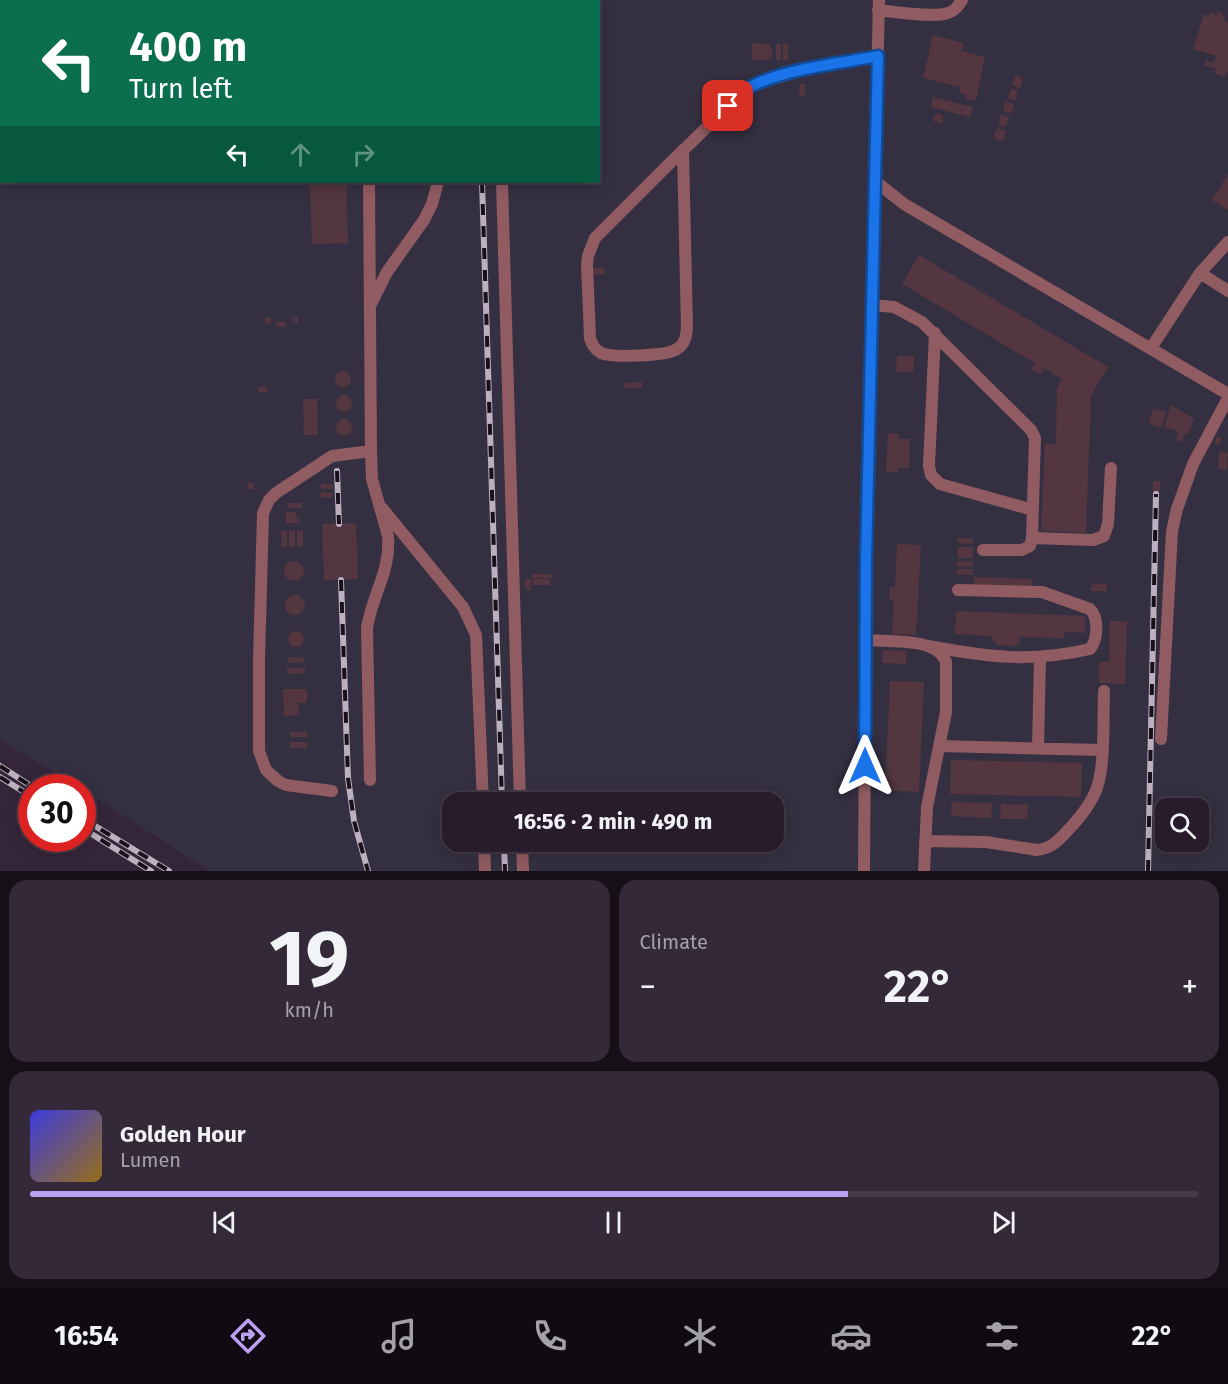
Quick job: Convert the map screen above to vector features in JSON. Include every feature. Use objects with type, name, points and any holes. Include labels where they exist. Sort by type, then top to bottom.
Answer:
[{"type":"street","points":[[864,871],[878,5],[937,15],[949,13],[957,8],[962,0]]},
{"type":"street","points":[[683,150],[687,328],[683,344],[665,353],[616,356],[599,352],[592,345],[590,338],[587,265],[595,238],[602,230],[683,150],[743,92],[754,85],[806,69],[878,56]]},
{"type":"street","points":[[875,181],[904,204],[1151,348],[1228,396],[1192,464],[1172,531],[1161,738]]},
{"type":"street","points":[[369,183],[372,479],[389,545],[385,573],[369,613],[367,628],[370,780]]},
{"type":"street","points":[[369,310],[387,272],[424,220],[432,204],[438,183]]},
{"type":"street","points":[[502,183],[520,792]]},
{"type":"street","points":[[1151,348],[1200,273],[1228,242]]},
{"type":"street","points":[[1200,273],[1228,291]]},
{"type":"street","points":[[872,305],[901,310],[922,322],[1030,430],[1036,446],[1030,546],[1022,550],[983,550]]},
{"type":"street","points":[[935,333],[929,466],[931,474],[940,484],[1033,510]]},
{"type":"street","points":[[332,791],[278,781],[266,770],[259,751],[263,513],[269,500],[276,493],[325,460],[342,453],[371,451]]},
{"type":"street","points":[[1032,538],[1093,540],[1104,536],[1108,524],[1112,468]]},
{"type":"street","points":[[379,505],[463,607],[472,624],[478,648],[483,792]]},
{"type":"street","points":[[866,640],[918,643],[992,657],[1040,658],[1090,649],[1094,642],[1096,619],[1090,609],[1042,592],[958,590]]},
{"type":"street","points":[[924,871],[927,807],[946,712],[947,668],[943,654],[928,646]]},
{"type":"street","points":[[1038,748],[1040,658]]},
{"type":"street","points":[[925,841],[986,842],[1037,850],[1053,845],[1082,815],[1098,788],[1104,691]]},
{"type":"street","points":[[939,746],[1102,750]]},
{"type":"street","points":[[484,852],[485,871]]},
{"type":"street","points":[[522,852],[523,871]]},
{"type":"shaded area","points":[[600,0],[1228,0],[1228,871],[210,871],[96,798],[96,774],[57,774],[0,740],[0,183],[600,183]]},
{"type":"building","points":[[1219,11],[1225,17],[1224,20],[1228,22],[1228,73],[1226,72],[1225,77],[1214,73],[1216,68],[1204,66],[1206,60],[1213,63],[1216,56],[1193,49],[1204,14],[1216,15]]},
{"type":"building","points":[[933,35],[963,43],[961,51],[985,57],[976,100],[965,99],[966,95],[959,93],[960,87],[923,78]]},
{"type":"building","points":[[752,43],[770,44],[772,57],[769,57],[769,60],[752,60]]},
{"type":"building","points":[[783,43],[788,43],[788,60],[783,60]]},
{"type":"building","points":[[776,44],[781,44],[781,60],[776,61]]},
{"type":"building","points":[[1016,75],[1023,78],[1020,88],[1012,85]]},
{"type":"building","points":[[800,84],[805,84],[805,96],[799,96]]},
{"type":"building","points":[[1011,89],[1018,91],[1015,101],[1008,99]]},
{"type":"building","points":[[933,97],[973,107],[970,117],[931,107]]},
{"type":"building","points":[[1006,101],[1014,104],[1011,114],[1003,111]]},
{"type":"building","points":[[935,114],[943,115],[942,123],[933,121]]},
{"type":"building","points":[[1001,114],[1009,117],[1006,127],[998,125]]},
{"type":"building","points":[[997,128],[1006,131],[1003,142],[993,138]]},
{"type":"building","points":[[1228,174],[1228,210],[1212,200]]},
{"type":"building","points":[[310,183],[346,183],[348,243],[312,244]]},
{"type":"building","points":[[919,255],[1108,367],[1091,396],[1086,533],[1041,531],[1045,444],[1056,444],[1057,390],[1061,379],[1044,368],[1041,374],[1031,369],[1035,363],[902,284]]},
{"type":"building","points":[[604,267],[605,274],[593,275],[592,268]]},
{"type":"building","points":[[265,317],[271,318],[271,324],[265,323]]},
{"type":"building","points":[[292,317],[298,317],[298,323],[293,323]]},
{"type":"building","points":[[276,322],[286,322],[286,327],[276,327]]},
{"type":"building","points":[[897,356],[914,356],[913,372],[896,372]]},
{"type":"building","points":[[343,371],[349,373],[351,379],[349,385],[343,387],[337,385],[335,379],[337,373]]},
{"type":"building","points":[[642,382],[642,388],[624,388],[624,383]]},
{"type":"building","points":[[258,387],[267,387],[267,392],[258,392]]},
{"type":"building","points":[[344,395],[350,397],[352,403],[350,409],[344,411],[338,409],[336,403],[338,397]]},
{"type":"building","points":[[303,399],[317,399],[318,435],[304,435]]},
{"type":"building","points":[[1171,405],[1194,419],[1189,434],[1185,433],[1182,442],[1176,440],[1178,431],[1164,427]]},
{"type":"building","points":[[1153,409],[1166,412],[1161,428],[1149,424]]},
{"type":"building","points":[[344,419],[350,421],[352,427],[350,433],[344,435],[338,433],[336,427],[338,421]]},
{"type":"building","points":[[888,433],[899,434],[899,439],[910,439],[909,468],[898,468],[898,472],[886,472]]},
{"type":"building","points":[[1216,437],[1221,437],[1220,444],[1215,444]]},
{"type":"building","points":[[1219,452],[1228,453],[1227,470],[1218,469]]},
{"type":"building","points":[[1153,481],[1160,481],[1160,492],[1153,492]]},
{"type":"building","points":[[248,483],[254,483],[254,489],[248,489]]},
{"type":"building","points":[[321,484],[333,485],[333,489],[321,489]]},
{"type":"building","points":[[321,492],[333,493],[332,498],[320,497]]},
{"type":"building","points":[[288,503],[302,503],[302,508],[288,508]]},
{"type":"building","points":[[286,512],[296,512],[300,523],[286,523]]},
{"type":"building","points":[[356,523],[358,579],[324,580],[322,524]]},
{"type":"building","points":[[289,530],[295,530],[295,547],[289,547]]},
{"type":"building","points":[[297,530],[303,530],[303,546],[297,546]]},
{"type":"building","points":[[281,531],[287,531],[287,547],[282,547]]},
{"type":"building","points":[[958,538],[973,538],[973,544],[958,543]]},
{"type":"building","points":[[897,544],[921,545],[916,635],[892,634],[894,601],[889,600],[890,587],[895,587]]},
{"type":"building","points":[[958,547],[973,547],[973,558],[958,558]]},
{"type":"building","points":[[294,561],[301,564],[304,571],[301,578],[294,581],[287,578],[284,571],[287,564]]},
{"type":"building","points":[[957,561],[973,562],[973,567],[957,566]]},
{"type":"building","points":[[957,569],[973,569],[973,575],[957,574]]},
{"type":"building","points":[[532,574],[553,574],[553,578],[532,578]]},
{"type":"building","points":[[974,577],[1032,579],[1032,588],[973,586]]},
{"type":"building","points":[[525,579],[531,579],[531,590],[526,590]]},
{"type":"building","points":[[533,579],[550,579],[550,585],[533,585]]},
{"type":"building","points":[[1092,583],[1107,584],[1106,591],[1091,591]]},
{"type":"building","points":[[295,595],[302,598],[305,605],[302,612],[295,615],[288,612],[285,605],[288,598]]},
{"type":"building","points":[[956,611],[1085,616],[1085,633],[1065,632],[1064,638],[1020,637],[1020,641],[1015,646],[997,645],[992,640],[992,636],[955,634]]},
{"type":"building","points":[[1110,621],[1127,621],[1125,684],[1099,683],[1099,662],[1109,662]]},
{"type":"building","points":[[296,631],[302,633],[304,639],[302,645],[296,647],[290,645],[288,639],[290,633]]},
{"type":"building","points":[[883,650],[906,651],[906,664],[882,663]]},
{"type":"building","points":[[304,657],[304,662],[288,663],[287,658]]},
{"type":"building","points":[[287,668],[305,668],[305,673],[287,674]]},
{"type":"building","points":[[890,681],[924,682],[919,792],[885,790]]},
{"type":"building","points":[[283,689],[306,689],[306,692],[308,691],[306,703],[298,703],[299,715],[284,716]]},
{"type":"building","points":[[290,732],[307,732],[307,737],[290,737]]},
{"type":"building","points":[[290,742],[307,742],[307,748],[290,748]]},
{"type":"building","points":[[951,760],[1082,763],[1081,797],[950,794]]},
{"type":"building","points":[[952,802],[992,803],[991,818],[951,816]]},
{"type":"building","points":[[1001,804],[1028,805],[1027,819],[1000,819]]},
{"type":"railway","points":[[482,183],[502,792]]},
{"type":"railway","points":[[337,471],[339,524]]},
{"type":"railway","points":[[1148,871],[1156,494]]},
{"type":"railway","points":[[341,580],[348,778],[354,821],[368,871]]},
{"type":"railway","points":[[0,766],[18,778]]},
{"type":"railway","points":[[0,777],[18,788]]},
{"type":"railway","points":[[96,827],[169,871]]},
{"type":"railway","points":[[96,837],[151,871]]},
{"type":"railway","points":[[504,852],[505,871]]},
{"type":"route","points":[[728,106],[754,85],[806,69],[878,56],[866,560],[865,766]]}]
